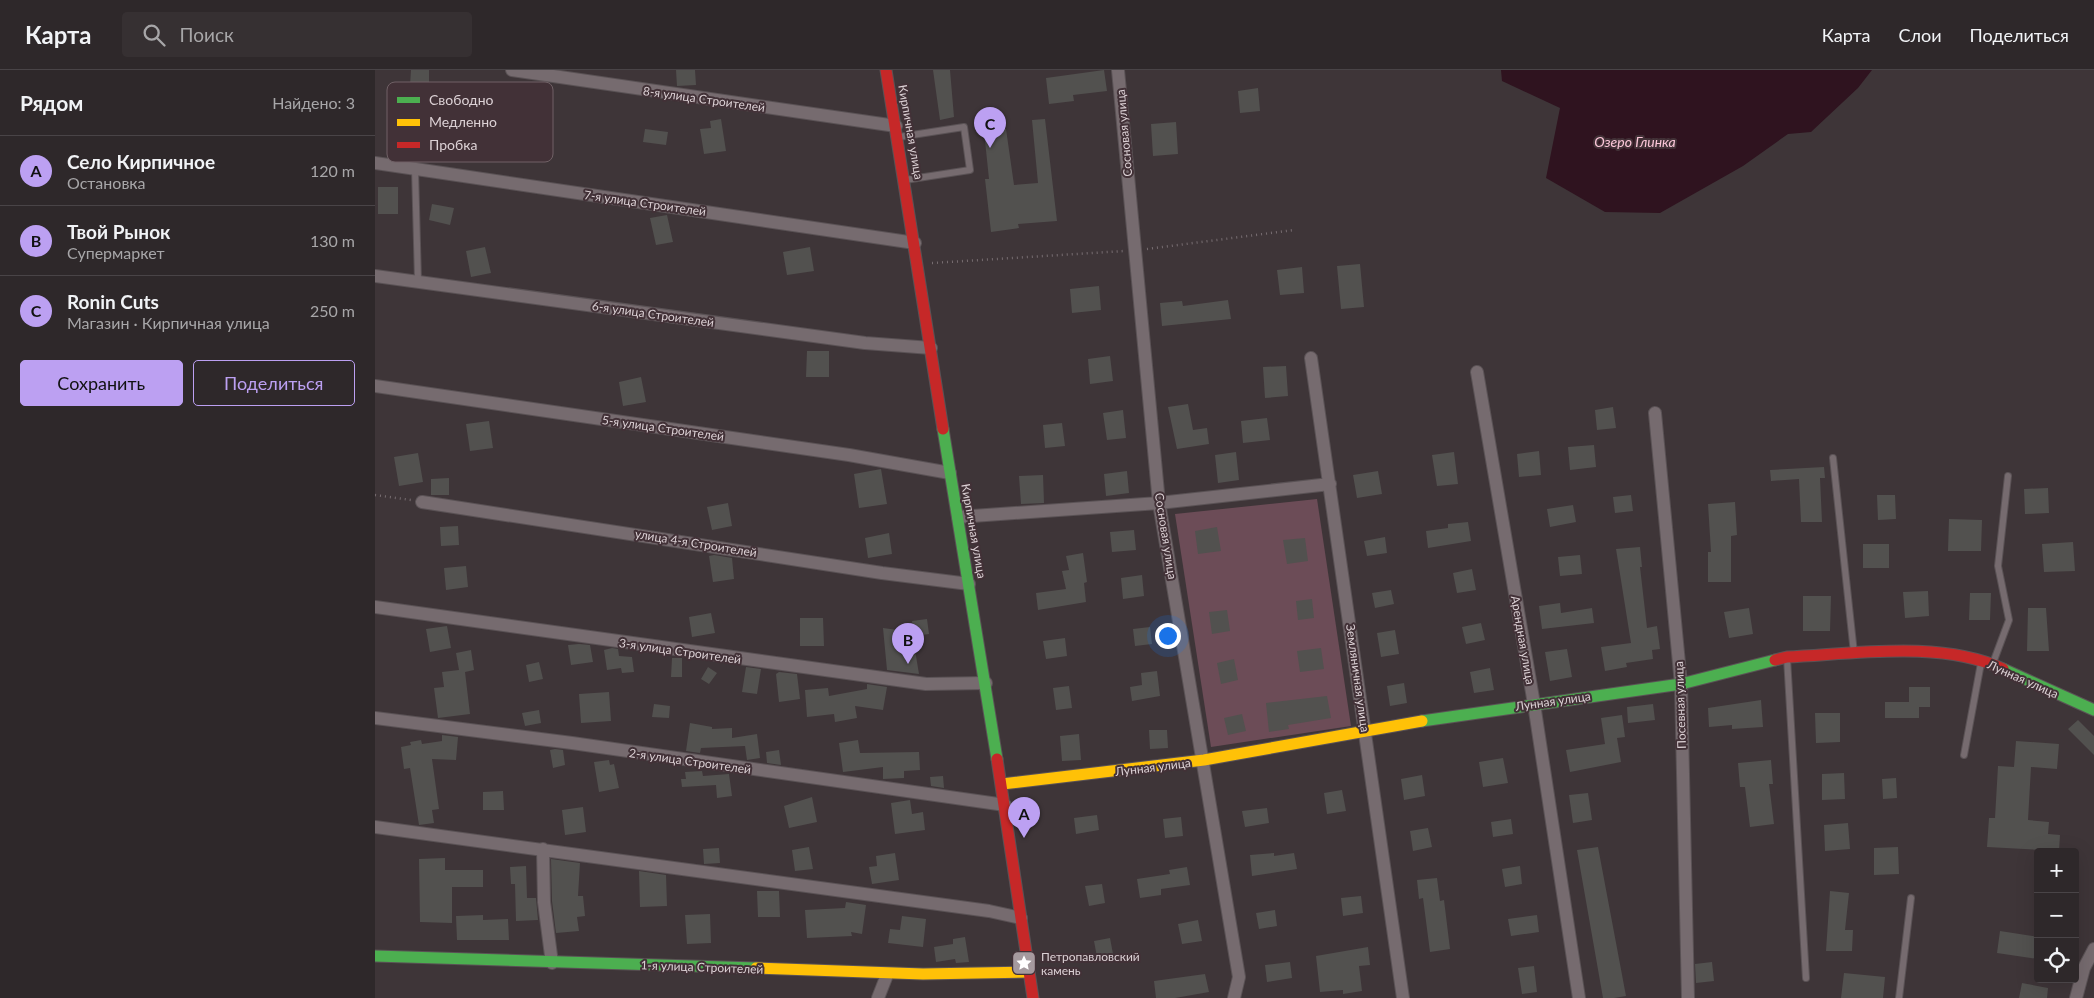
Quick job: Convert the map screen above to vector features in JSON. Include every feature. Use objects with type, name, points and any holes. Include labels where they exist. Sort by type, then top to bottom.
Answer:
[{"type":"street","name":"8-я улица Строителей","points":[[512,70],[897,131]]},
{"type":"street","name":"Кирпичная улица","points":[[886,70],[1002,784],[1033,998]]},
{"type":"street","name":"Сосновая улица","points":[[1118,70],[1159,503],[1204,760],[1239,977],[1234,998]]},
{"type":"street","name":"7-я улица Строителей","points":[[375,163],[915,243]]},
{"type":"street","name":"6-я улица Строителей","points":[[375,276],[865,343],[931,348]]},
{"type":"street","name":"Земляничная улица","points":[[1311,358],[1403,998]]},
{"type":"street","name":"Арендная улица","points":[[1477,372],[1534,704],[1579,998]]},
{"type":"street","name":"5-я улица Строителей","points":[[375,386],[849,455],[950,473]]},
{"type":"street","name":"Посевная улица","points":[[1655,414],[1681,684],[1688,998]]},
{"type":"street","points":[[958,518],[1159,503],[1329,484]]},
{"type":"street","name":"улица 4-я Строителей","points":[[422,502],[882,573],[969,584]]},
{"type":"street","name":"3-я улица Строителей","points":[[375,607],[926,684],[986,683]]},
{"type":"street","name":"Лунная улица","points":[[1002,784],[1204,760],[1365,730],[1681,684],[1787,657],[1938,651],[1993,664],[2094,710]]},
{"type":"street","name":"2-я улица Строителей","points":[[375,718],[571,743],[891,791],[1005,805]]},
{"type":"street","points":[[375,827],[989,911],[1021,918]]},
{"type":"street","points":[[543,849],[544,902],[552,964]]},
{"type":"street","points":[[2076,998],[2084,968],[2094,949]]},
{"type":"street","name":"1-я улица Строителей","points":[[375,956],[552,964],[746,968],[887,975],[972,975],[1029,972]]},
{"type":"street","points":[[878,998],[887,975]]},
{"type":"lane","points":[[897,131],[964,127],[970,170],[905,180]]},
{"type":"lane","points":[[415,169],[418,282]]},
{"type":"lane","points":[[1833,458],[1854,654]]},
{"type":"lane","points":[[1993,664],[2009,620],[1998,566],[2008,476]]},
{"type":"lane","points":[[1787,657],[1806,978]]},
{"type":"lane","points":[[1964,755],[1981,660]]},
{"type":"lane","points":[[1899,998],[1911,898]]},
{"type":"path","points":[[918,263],[1135,250],[1294,230]]},
{"type":"path","points":[[375,495],[422,502]]},
{"type":"shaded area","points":[[1317,499],[1351,726],[1211,747],[1175,514]]},
{"type":"water","name":"Озеро Глинка","points":[[1501,70],[1872,70],[1858,88],[1811,132],[1788,134],[1743,166],[1660,213],[1605,212],[1546,178],[1560,108],[1502,81]]},
{"type":"building","points":[[411,70],[429,70],[429,82],[410,82]]},
{"type":"building","points":[[676,70],[695,70],[696,85],[677,86]]},
{"type":"building","points":[[933,70],[950,70],[954,117],[940,120]]},
{"type":"building","points":[[1104,70],[1107,91],[1073,95],[1074,101],[1049,104],[1046,78]]},
{"type":"building","points":[[1258,88],[1260,111],[1240,113],[1238,91]]},
{"type":"building","points":[[721,119],[726,151],[704,154],[700,129],[711,128],[710,121]]},
{"type":"building","points":[[1045,119],[1057,221],[1018,224],[1019,228],[991,232],[985,179],[989,179],[984,131],[1006,129],[1014,185],[1038,183],[1032,120]]},
{"type":"building","points":[[1176,122],[1178,154],[1153,156],[1151,124]]},
{"type":"building","points":[[645,129],[668,132],[666,145],[643,142]]},
{"type":"building","points":[[378,187],[398,187],[398,214],[378,214]]},
{"type":"building","points":[[432,204],[454,208],[450,225],[429,220]]},
{"type":"building","points":[[667,215],[673,242],[656,245],[650,218]]},
{"type":"building","points":[[485,247],[491,273],[471,277],[466,251]]},
{"type":"building","points":[[810,247],[814,271],[787,275],[783,252]]},
{"type":"building","points":[[1360,264],[1364,307],[1341,309],[1337,266]]},
{"type":"building","points":[[1302,267],[1304,293],[1280,295],[1277,270]]},
{"type":"building","points":[[1099,286],[1101,310],[1072,313],[1070,289]]},
{"type":"building","points":[[1228,300],[1231,319],[1162,326],[1160,303],[1182,301],[1183,306]]},
{"type":"building","points":[[807,351],[829,351],[829,377],[806,377]]},
{"type":"building","points":[[1110,356],[1113,381],[1090,384],[1088,359]]},
{"type":"building","points":[[1286,366],[1288,396],[1265,398],[1263,367]]},
{"type":"building","points":[[641,377],[646,402],[623,406],[619,382]]},
{"type":"building","points":[[1188,404],[1193,430],[1207,428],[1209,444],[1177,449],[1168,407]]},
{"type":"building","points":[[1613,407],[1616,428],[1597,430],[1595,410]]},
{"type":"building","points":[[1123,410],[1126,438],[1107,440],[1103,413]]},
{"type":"building","points":[[1267,418],[1270,440],[1243,443],[1241,421]]},
{"type":"building","points":[[489,421],[493,448],[470,451],[466,424]]},
{"type":"building","points":[[1062,423],[1065,446],[1045,448],[1043,425]]},
{"type":"building","points":[[1594,445],[1596,467],[1570,470],[1568,447]]},
{"type":"building","points":[[1539,451],[1541,475],[1519,477],[1517,454]]},
{"type":"building","points":[[1236,452],[1239,480],[1218,483],[1215,455]]},
{"type":"building","points":[[1454,452],[1458,484],[1437,486],[1432,455]]},
{"type":"building","points":[[418,453],[423,482],[399,486],[394,457]]},
{"type":"building","points":[[1824,467],[1825,478],[1820,478],[1822,522],[1801,522],[1799,479],[1771,481],[1770,470]]},
{"type":"building","points":[[881,469],[887,504],[859,508],[854,474]]},
{"type":"building","points":[[1127,471],[1129,493],[1106,496],[1104,474]]},
{"type":"building","points":[[1378,471],[1382,494],[1357,498],[1353,475]]},
{"type":"building","points":[[1043,475],[1044,503],[1021,504],[1019,476]]},
{"type":"building","points":[[449,478],[449,495],[431,495],[431,479]]},
{"type":"building","points":[[2048,488],[2049,513],[2025,514],[2024,489]]},
{"type":"building","points":[[1631,495],[1633,511],[1615,513],[1613,497]]},
{"type":"building","points":[[1877,495],[1895,495],[1896,519],[1878,520]]},
{"type":"building","points":[[1735,502],[1737,535],[1731,536],[1731,582],[1708,582],[1708,552],[1711,552],[1708,504]]},
{"type":"building","points":[[728,503],[732,526],[712,530],[707,507]]},
{"type":"building","points":[[1573,505],[1576,522],[1550,527],[1547,509]]},
{"type":"building","points":[[1949,519],[1982,520],[1981,551],[1948,551]]},
{"type":"building","points":[[1468,522],[1471,541],[1428,548],[1426,531],[1448,528],[1448,524]]},
{"type":"building","points":[[458,526],[459,545],[441,546],[440,527]]},
{"type":"building","points":[[1217,527],[1221,551],[1198,554],[1195,531]]},
{"type":"building","points":[[1134,530],[1136,550],[1112,552],[1110,532]]},
{"type":"building","points":[[889,533],[892,554],[868,558],[865,538]]},
{"type":"building","points":[[1385,537],[1387,553],[1367,556],[1364,541]]},
{"type":"building","points":[[1305,538],[1308,561],[1287,564],[1283,540]]},
{"type":"building","points":[[2073,542],[2075,571],[2044,572],[2042,544]]},
{"type":"building","points":[[1863,544],[1889,544],[1889,568],[1863,568]]},
{"type":"building","points":[[1640,547],[1642,567],[1640,567],[1647,628],[1657,626],[1660,649],[1652,650],[1653,659],[1626,663],[1627,667],[1605,671],[1601,647],[1631,643],[1616,549]]},
{"type":"building","points":[[1083,553],[1087,582],[1084,583],[1086,602],[1038,610],[1036,593],[1066,589],[1062,571],[1069,570],[1066,556]]},
{"type":"building","points":[[1580,555],[1582,574],[1560,576],[1558,557]]},
{"type":"building","points":[[709,556],[732,558],[734,579],[713,582]]},
{"type":"building","points":[[466,566],[468,587],[446,590],[444,568]]},
{"type":"building","points":[[1472,569],[1476,590],[1457,593],[1453,573]]},
{"type":"building","points":[[1142,575],[1144,596],[1123,599],[1121,578]]},
{"type":"building","points":[[1391,590],[1394,604],[1375,608],[1372,593]]},
{"type":"building","points":[[1928,591],[1929,616],[1905,618],[1903,592]]},
{"type":"building","points":[[1970,593],[1991,593],[1990,620],[1969,620]]},
{"type":"building","points":[[1803,596],[1831,596],[1830,631],[1803,631]]},
{"type":"building","points":[[1312,599],[1314,618],[1298,620],[1296,601]]},
{"type":"building","points":[[1560,603],[1561,613],[1592,608],[1594,623],[1542,629],[1539,606]]},
{"type":"building","points":[[1749,608],[1753,634],[1729,638],[1724,612]]},
{"type":"building","points":[[2028,608],[2046,608],[2049,651],[2027,651]]},
{"type":"building","points":[[1227,610],[1230,631],[1212,634],[1209,612]]},
{"type":"building","points":[[711,613],[715,633],[692,637],[689,617]]},
{"type":"building","points":[[800,618],[823,618],[824,646],[800,646]]},
{"type":"building","points":[[927,619],[929,634],[914,636],[912,621]]},
{"type":"building","points":[[1481,623],[1485,640],[1466,644],[1462,627]]},
{"type":"building","points":[[447,626],[451,648],[430,652],[426,629]]},
{"type":"building","points":[[1150,627],[1152,644],[1135,646],[1133,629]]},
{"type":"building","points":[[883,628],[912,632],[919,674],[887,670]]},
{"type":"building","points":[[1395,630],[1399,654],[1381,657],[1377,633]]},
{"type":"building","points":[[1065,638],[1067,656],[1046,659],[1043,641]]},
{"type":"building","points":[[568,645],[590,645],[593,662],[571,665]]},
{"type":"building","points":[[1321,648],[1324,669],[1300,672],[1297,651]]},
{"type":"building","points":[[618,649],[619,656],[632,657],[634,672],[622,673],[621,668],[607,670],[604,650]]},
{"type":"building","points":[[1567,649],[1572,677],[1550,681],[1545,652]]},
{"type":"building","points":[[471,650],[474,670],[465,672],[470,714],[438,718],[434,688],[444,687],[442,672],[459,670],[456,653]]},
{"type":"building","points":[[672,658],[682,658],[682,677],[671,677]]},
{"type":"building","points":[[1234,659],[1238,680],[1221,684],[1217,663]]},
{"type":"building","points":[[539,662],[543,679],[529,682],[526,665]]},
{"type":"building","points":[[708,667],[717,673],[709,684],[701,679]]},
{"type":"building","points":[[746,667],[761,669],[757,694],[742,692]]},
{"type":"building","points":[[1490,668],[1494,690],[1474,693],[1470,672]]},
{"type":"building","points":[[1157,671],[1160,696],[1132,701],[1130,687],[1142,685],[1141,673]]},
{"type":"building","points":[[779,672],[797,674],[800,699],[779,702],[776,674]]},
{"type":"building","points":[[1404,683],[1407,703],[1390,706],[1387,686]]},
{"type":"building","points":[[867,684],[887,687],[883,710],[855,706],[857,718],[835,722],[834,714],[807,717],[805,690],[828,688],[829,696],[867,689]]},
{"type":"building","points":[[1069,686],[1072,708],[1056,710],[1053,688]]},
{"type":"building","points":[[1909,687],[1930,687],[1930,707],[1919,707],[1919,718],[1885,718],[1885,702],[1909,702]]},
{"type":"building","points":[[609,692],[611,721],[581,723],[579,694]]},
{"type":"building","points":[[1327,696],[1331,718],[1288,725],[1289,729],[1269,732],[1266,703]]},
{"type":"building","points":[[1761,700],[1763,727],[1732,729],[1732,725],[1709,727],[1708,708]]},
{"type":"building","points":[[654,704],[670,706],[669,718],[652,717]]},
{"type":"building","points":[[1653,704],[1655,720],[1628,723],[1627,707]]},
{"type":"building","points":[[539,710],[541,723],[525,726],[522,713]]},
{"type":"building","points":[[1815,713],[1840,713],[1840,742],[1816,743]]},
{"type":"building","points":[[1242,714],[1246,731],[1228,735],[1224,718]]},
{"type":"building","points":[[1622,715],[1625,737],[1617,738],[1621,762],[1570,772],[1566,750],[1605,744],[1601,718]]},
{"type":"building","points":[[2078,720],[2094,736],[2094,755],[2068,729]]},
{"type":"building","points":[[690,723],[712,727],[712,729],[732,728],[732,738],[757,734],[760,758],[747,760],[745,746],[701,748],[700,753],[686,751]]},
{"type":"building","points":[[1149,730],[1167,730],[1168,748],[1150,749]]},
{"type":"building","points":[[1079,734],[1081,760],[1062,761],[1060,736]]},
{"type":"building","points":[[442,735],[458,737],[456,760],[432,759],[439,809],[432,810],[434,823],[419,825],[410,768],[404,769],[401,747],[411,745],[410,742],[421,740],[422,744],[442,741]]},
{"type":"building","points":[[858,740],[860,753],[919,752],[920,770],[904,771],[904,778],[883,779],[883,767],[843,772],[839,743]]},
{"type":"building","points":[[2016,741],[2059,744],[2057,769],[2031,767],[2028,820],[2049,822],[2048,834],[2060,835],[2059,848],[2034,848],[2034,850],[1987,847],[1989,818],[1995,818],[1998,766],[2014,767]]},
{"type":"building","points":[[550,750],[563,750],[565,765],[553,768]]},
{"type":"building","points":[[779,750],[781,765],[767,763],[766,752]]},
{"type":"building","points":[[1503,758],[1508,783],[1483,787],[1479,762]]},
{"type":"building","points":[[609,760],[610,765],[614,764],[619,788],[599,792],[594,762]]},
{"type":"building","points":[[1771,760],[1773,784],[1769,784],[1774,824],[1750,827],[1745,787],[1740,787],[1738,763]]},
{"type":"building","points":[[702,771],[703,776],[729,774],[732,796],[717,798],[716,785],[682,787],[681,779],[686,779],[685,772]]},
{"type":"building","points":[[1844,773],[1845,799],[1822,800],[1822,774]]},
{"type":"building","points":[[1422,775],[1425,796],[1404,800],[1401,779]]},
{"type":"building","points":[[943,776],[944,788],[931,786],[930,777]]},
{"type":"building","points":[[1896,778],[1897,798],[1883,799],[1882,779]]},
{"type":"building","points":[[1342,790],[1346,811],[1327,814],[1324,793]]},
{"type":"building","points":[[503,791],[504,810],[483,810],[483,792]]},
{"type":"building","points":[[1588,793],[1592,820],[1573,823],[1569,795]]},
{"type":"building","points":[[812,797],[817,822],[789,828],[784,806]]},
{"type":"building","points":[[910,800],[912,814],[923,812],[925,830],[895,834],[891,803]]},
{"type":"building","points":[[583,807],[586,832],[565,835],[562,810]]},
{"type":"building","points":[[1267,808],[1269,823],[1245,827],[1242,811]]},
{"type":"building","points":[[1097,815],[1099,830],[1076,834],[1074,818]]},
{"type":"building","points":[[1181,817],[1183,836],[1165,838],[1163,819]]},
{"type":"building","points":[[1511,819],[1513,834],[1493,837],[1491,822]]},
{"type":"building","points":[[1848,823],[1850,849],[1825,851],[1824,825]]},
{"type":"building","points":[[1428,828],[1432,847],[1413,851],[1410,831]]},
{"type":"building","points":[[809,847],[813,869],[795,871],[792,850]]},
{"type":"building","points":[[1598,847],[1626,996],[1614,998],[1603,998],[1577,850]]},
{"type":"building","points":[[1898,847],[1899,874],[1874,875],[1874,848]]},
{"type":"building","points":[[719,848],[720,863],[704,864],[703,849]]},
{"type":"building","points":[[895,853],[899,880],[872,884],[869,867],[877,866],[876,856]]},
{"type":"building","points":[[1274,853],[1274,856],[1294,853],[1297,869],[1252,876],[1250,855]]},
{"type":"building","points":[[445,858],[445,870],[483,870],[483,887],[452,887],[452,923],[420,922],[419,859]]},
{"type":"building","points":[[551,859],[580,863],[578,896],[583,896],[585,916],[577,917],[579,931],[556,933],[552,901]]},
{"type":"building","points":[[526,866],[527,898],[536,898],[538,920],[516,921],[515,884],[511,884],[510,867]]},
{"type":"building","points":[[1520,866],[1522,884],[1505,887],[1502,869]]},
{"type":"building","points":[[1187,867],[1190,885],[1161,889],[1161,895],[1140,898],[1137,879],[1170,874],[1169,870]]},
{"type":"building","points":[[639,871],[666,875],[667,906],[640,907]]},
{"type":"building","points":[[1437,878],[1440,901],[1444,900],[1450,949],[1430,952],[1423,898],[1419,899],[1417,880]]},
{"type":"building","points":[[1102,884],[1105,903],[1089,906],[1085,886]]},
{"type":"building","points":[[757,891],[779,891],[780,917],[758,917]]},
{"type":"building","points":[[1830,891],[1849,893],[1845,930],[1853,930],[1852,951],[1826,951]]},
{"type":"building","points":[[1361,896],[1363,913],[1343,916],[1341,898]]},
{"type":"building","points":[[846,902],[866,905],[862,934],[851,932],[852,936],[807,938],[805,910],[845,908]]},
{"type":"building","points":[[1275,910],[1277,926],[1259,929],[1256,913]]},
{"type":"building","points":[[710,914],[711,943],[687,944],[685,915]]},
{"type":"building","points":[[483,915],[483,920],[508,919],[509,940],[457,940],[456,916]]},
{"type":"building","points":[[1537,915],[1539,932],[1511,936],[1508,919]]},
{"type":"building","points":[[902,916],[926,919],[923,947],[888,943],[890,929],[900,930]]},
{"type":"building","points":[[1198,920],[1202,941],[1182,944],[1178,924]]},
{"type":"building","points":[[2000,931],[2034,936],[2034,958],[1997,953]]},
{"type":"building","points":[[965,937],[969,962],[956,963],[955,959],[936,962],[934,947],[953,944],[953,939]]},
{"type":"building","points":[[1110,938],[1113,954],[1097,957],[1094,941]]},
{"type":"building","points":[[1368,947],[1370,965],[1359,966],[1362,991],[1343,994],[1343,990],[1320,992],[1316,956]]},
{"type":"building","points":[[1290,962],[1292,978],[1267,982],[1265,965]]},
{"type":"building","points":[[1712,962],[1714,981],[1696,983],[1695,964]]},
{"type":"building","points":[[1534,966],[1537,992],[1522,994],[1518,968]]},
{"type":"building","points":[[1844,973],[1885,977],[1883,998],[1841,998]]},
{"type":"building","points":[[1205,974],[1209,992],[1175,998],[1156,998],[1154,981]]},
{"type":"building","points":[[2022,983],[2048,988],[2047,998],[2019,998]]},
{"type":"traffic: fast","points":[[943,429],[997,759]]},
{"type":"traffic: fast","points":[[1422,721],[1681,684],[1775,660]]},
{"type":"traffic: fast","points":[[2003,669],[2094,710]]},
{"type":"traffic: fast","points":[[375,956],[756,968]]},
{"type":"traffic: slow","points":[[1002,784],[1204,760],[1422,721]]},
{"type":"traffic: slow","points":[[756,968],[923,974],[1029,972]]},
{"type":"traffic: jam","points":[[886,70],[943,429]]},
{"type":"traffic: jam","points":[[1775,660],[1787,657],[1868,652],[1925,652],[1953,654],[1979,660],[2003,669]]},
{"type":"traffic: jam","points":[[997,759],[1033,998]]},
{"type":"place","name":"Ronin Cuts","points":[[990,148]]},
{"type":"place","name":"Твой Рынок","points":[[908,664]]},
{"type":"place","name":"Село Кирпичное","points":[[1024,838]]},
{"type":"place","name":"Петропавловский камень","points":[[1024,963]]}]
